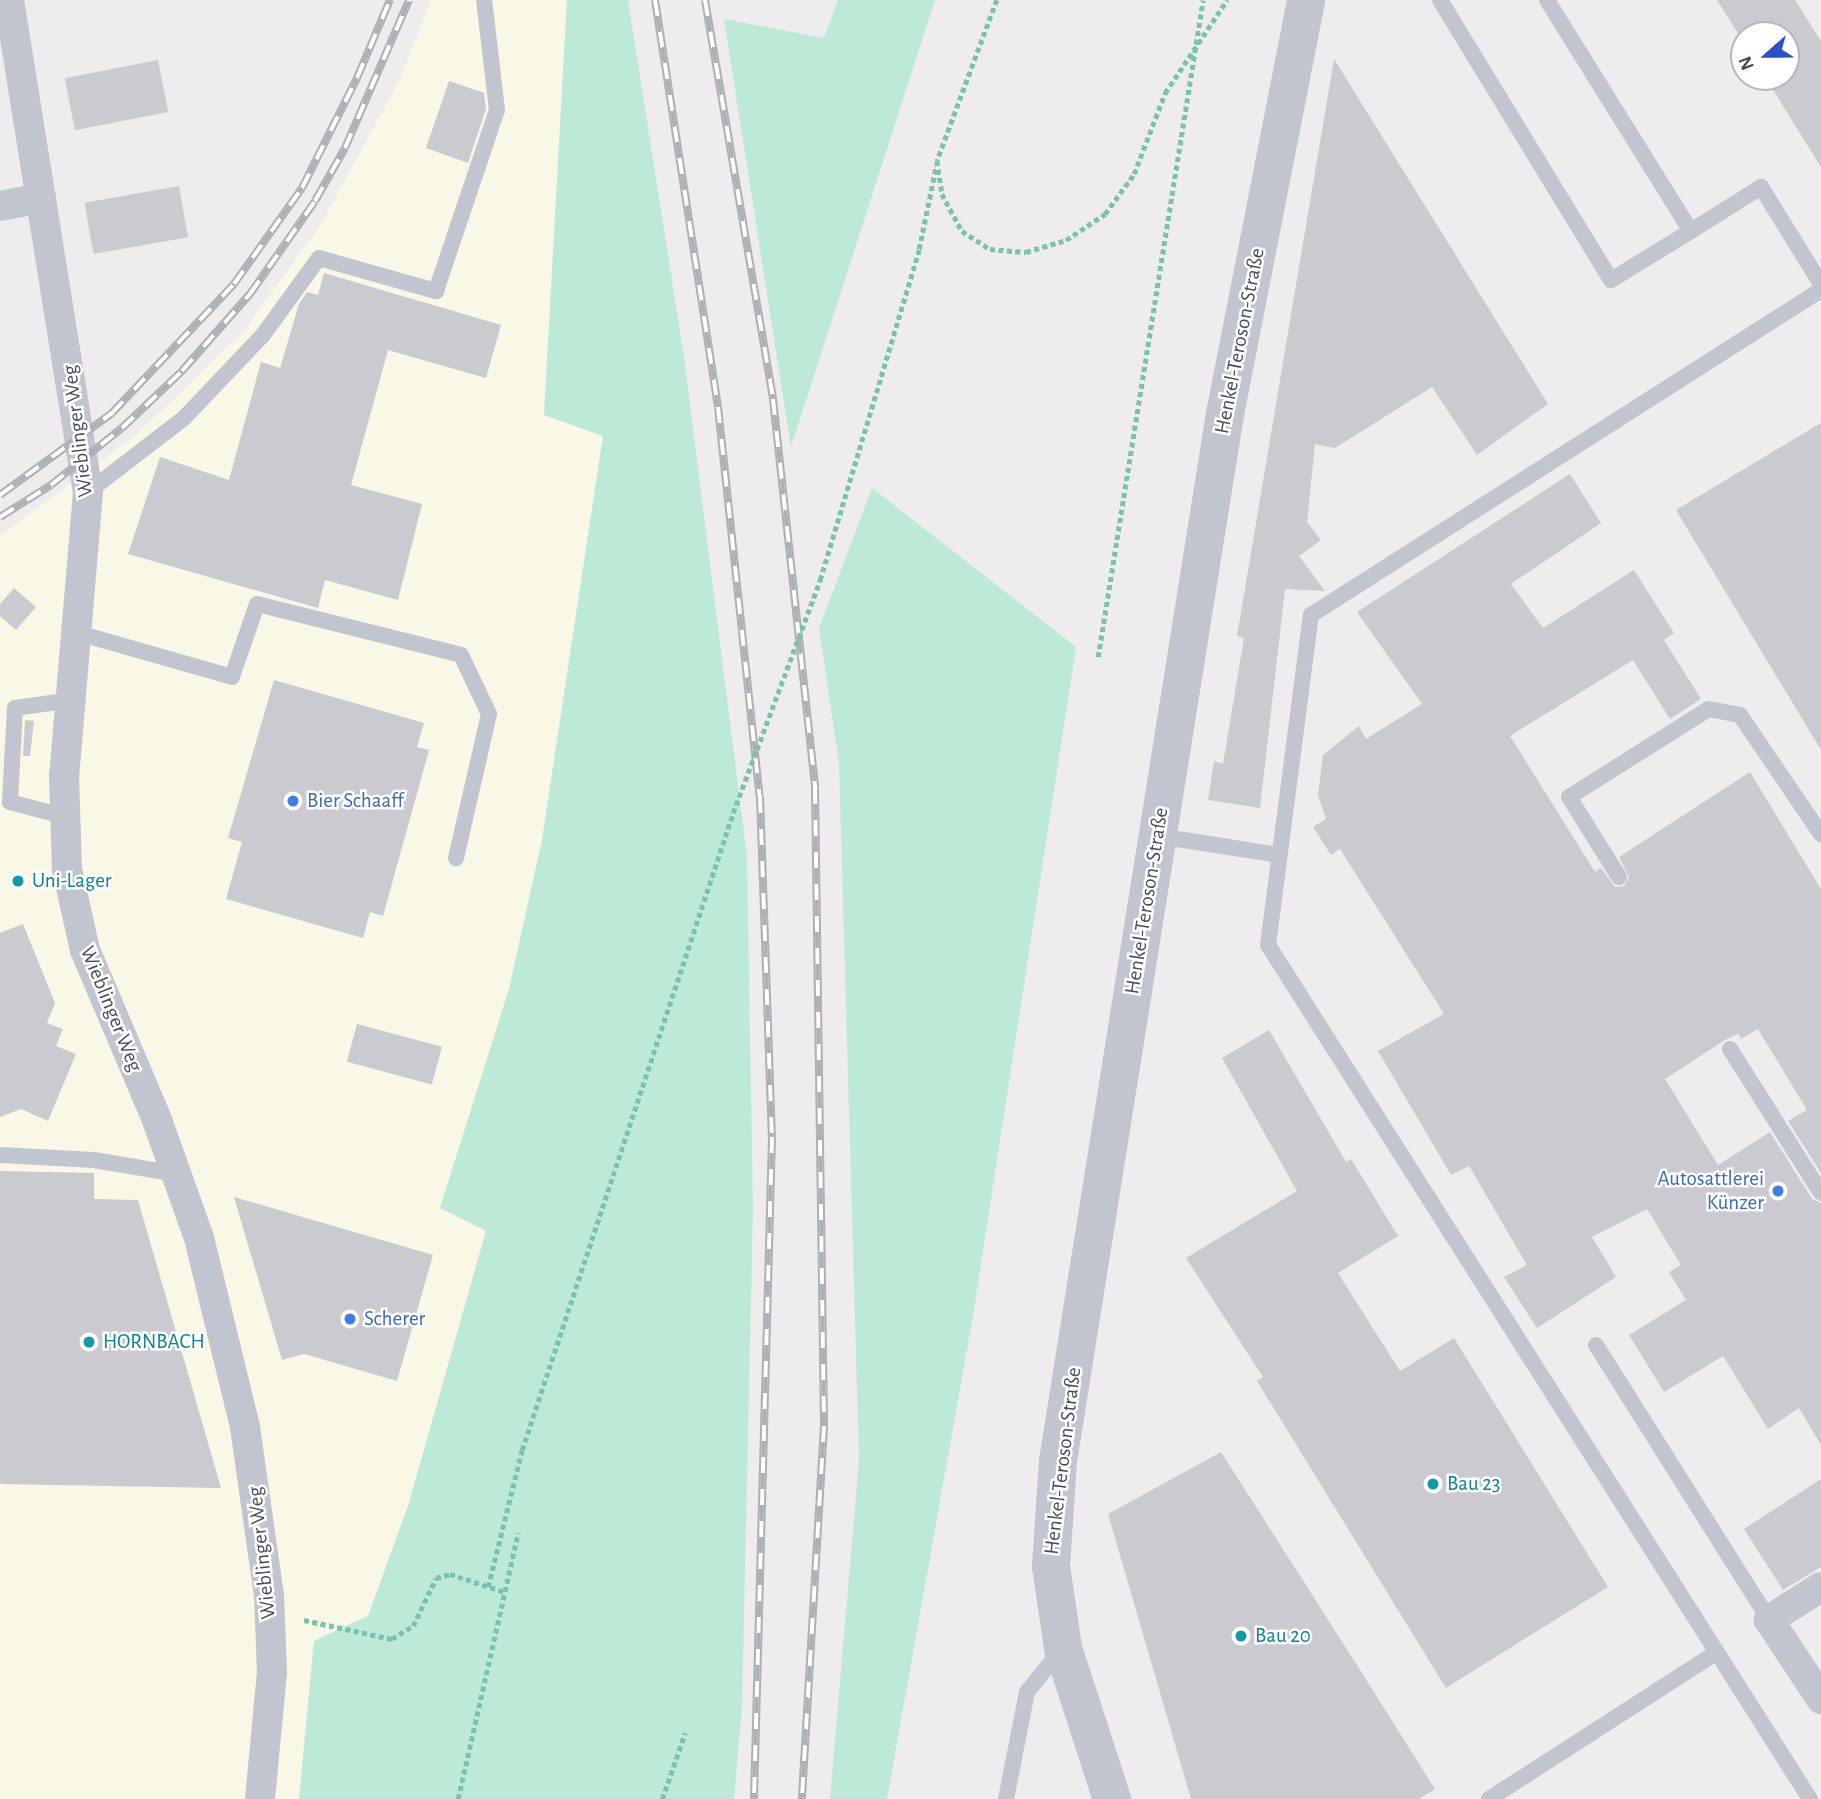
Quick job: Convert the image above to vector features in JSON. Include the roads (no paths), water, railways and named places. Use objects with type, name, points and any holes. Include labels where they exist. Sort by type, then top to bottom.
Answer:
[{"type":"street","name":"Wieblinger Weg","points":[[9,0],[88,492],[63,816],[67,869],[85,950],[178,1174],[224,1332],[259,1506],[272,1672],[260,1799]]},
{"type":"street","name":"Henkel-Teroson-Straße","points":[[1112,1799],[1063,1648],[1051,1566],[1058,1461],[1225,414],[1306,0]]},
{"type":"street","points":[[0,205],[41,198]]},
{"type":"street","points":[[1821,1587],[1769,1620],[1821,1699]]},
{"type":"lane","points":[[88,492],[184,418],[263,335],[319,258],[436,292],[497,110],[484,0]]},
{"type":"lane","points":[[1440,0],[1611,280],[1761,187],[1821,284]]},
{"type":"lane","points":[[1547,0],[1691,231]]},
{"type":"lane","points":[[1810,1799],[1268,945],[1311,615],[1821,290]]},
{"type":"lane","points":[[78,632],[232,677],[257,604],[461,655],[489,714],[456,858]]},
{"type":"lane","points":[[63,816],[10,802],[15,708],[72,700]]},
{"type":"lane","points":[[1619,877],[1569,797],[1709,709],[1740,715],[1821,834]]},
{"type":"lane","points":[[1158,835],[1280,855]]},
{"type":"lane","points":[[1730,1049],[1821,1193]]},
{"type":"lane","points":[[0,1155],[94,1160],[178,1174]]},
{"type":"lane","points":[[1596,1345],[1769,1620]]},
{"type":"lane","points":[[1006,1799],[1027,1692],[1063,1648]]},
{"type":"lane","points":[[1489,1799],[1717,1652]]},
{"type":"railway","points":[[0,495],[112,413],[234,284],[302,188],[357,78],[390,0]]},
{"type":"railway","points":[[0,517],[51,485],[122,428],[182,371],[250,294],[315,201],[345,148],[409,0]]},
{"type":"railway","points":[[655,0],[718,407],[760,797],[772,1137],[754,1799]]},
{"type":"railway","points":[[705,0],[773,399],[815,788],[824,1426],[802,1799]]},
{"type":"place","name":"Bier Schaaff","points":[[293,801]]},
{"type":"place","name":"Uni-Lager","points":[[18,881]]},
{"type":"place","name":"Autosattlerei Künzer","points":[[1778,1191]]},
{"type":"place","name":"Scherer","points":[[350,1319]]},
{"type":"place","name":"HORNBACH","points":[[89,1342]]},
{"type":"place","name":"Bau 23","points":[[1433,1484]]},
{"type":"place","name":"Bau 20","points":[[1241,1636]]}]
